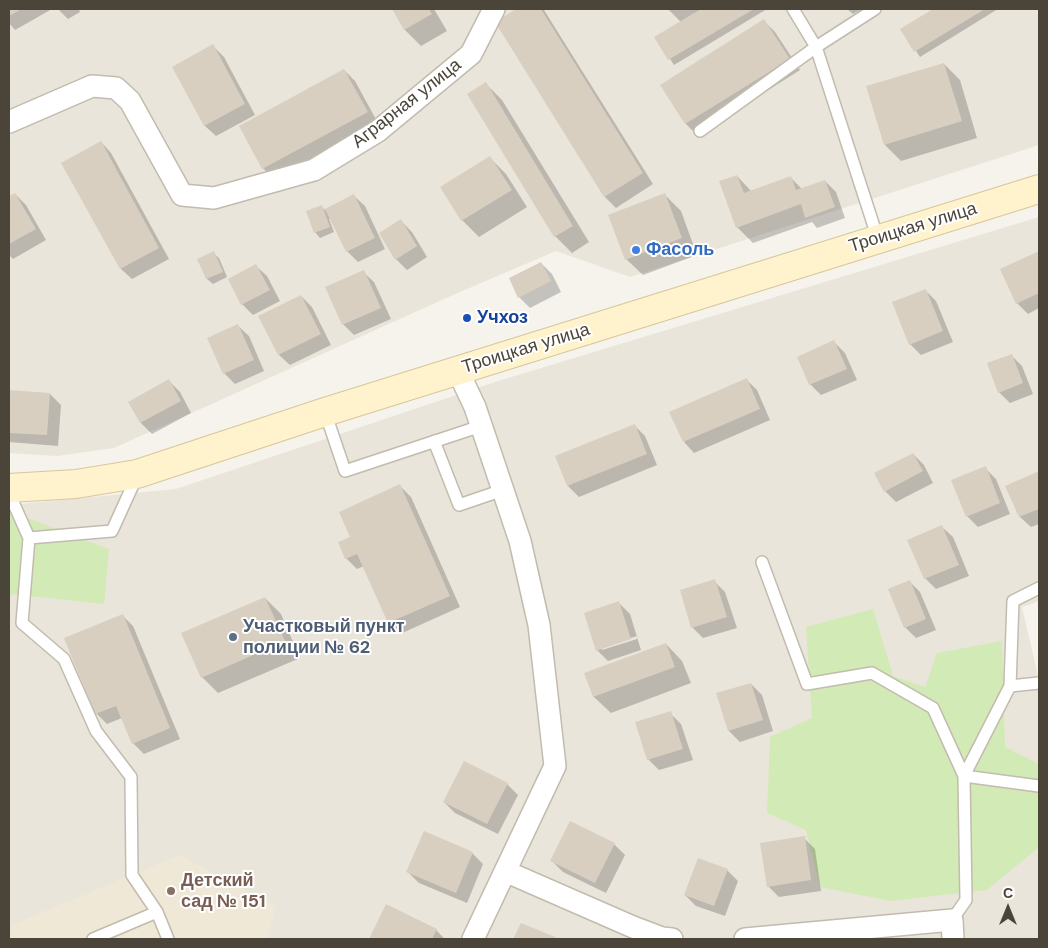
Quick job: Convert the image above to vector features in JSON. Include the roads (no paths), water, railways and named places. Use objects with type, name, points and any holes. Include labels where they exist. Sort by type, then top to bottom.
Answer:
[{"type":"street","name":"Аграрная улица","points":[[9,122],[92,86],[116,88],[130,101],[182,195],[214,198],[314,170],[378,131],[471,54],[494,9]]},
{"type":"street","name":"Троицкая улица","points":[[9,488],[76,484],[138,474],[325,412],[1039,189]]},
{"type":"street","points":[[458,370],[475,407],[520,542],[539,625],[555,766],[473,939]]},
{"type":"street","points":[[506,872],[665,939]]},
{"type":"street","points":[[745,939],[953,929]]},
{"type":"lane","points":[[793,9],[816,47],[878,239]]},
{"type":"lane","points":[[700,131],[816,47],[876,9]]},
{"type":"lane","points":[[325,412],[345,471],[481,426]]},
{"type":"lane","points":[[434,441],[459,505],[503,490]]},
{"type":"lane","points":[[29,538],[112,531],[138,474]]},
{"type":"lane","points":[[9,493],[29,538],[22,623],[64,659],[96,731],[131,777],[132,875],[157,912],[168,939]]},
{"type":"lane","points":[[762,562],[807,684],[872,673],[933,708],[964,776],[966,900],[953,929]]},
{"type":"lane","points":[[964,776],[1010,686],[1013,601],[1039,588]]},
{"type":"lane","points":[[1010,686],[1039,683]]},
{"type":"lane","points":[[964,776],[1039,786]]},
{"type":"lane","points":[[92,939],[157,912]]},
{"type":"place","name":"Фасоль","points":[[636,250]]},
{"type":"place","name":"Учхоз","points":[[467,318]]},
{"type":"place","name":"Участковый пункт полиции № 62","points":[[233,637]]},
{"type":"place","name":"Детский сад № 151","points":[[171,891]]}]
